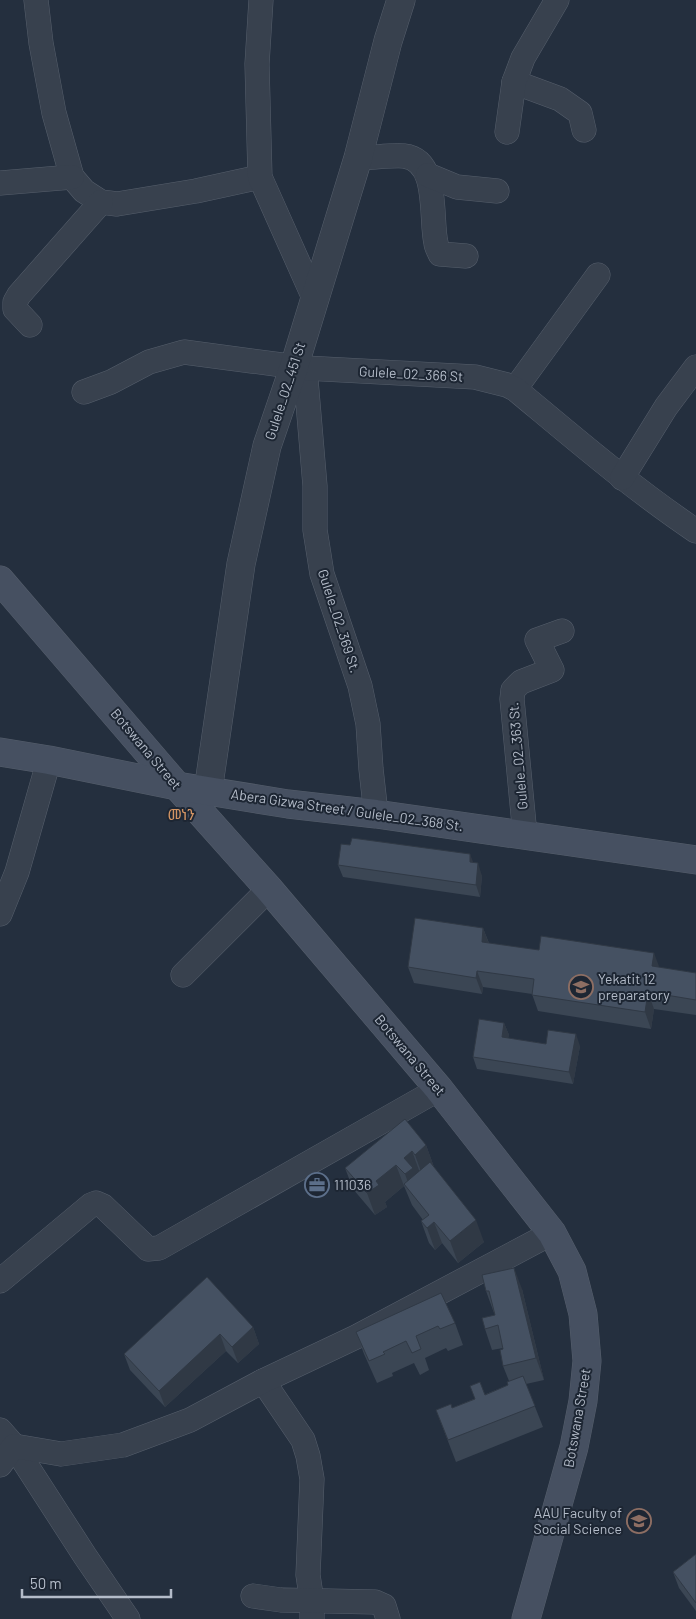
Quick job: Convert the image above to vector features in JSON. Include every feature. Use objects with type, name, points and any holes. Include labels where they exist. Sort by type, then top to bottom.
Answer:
[{"type":"main road","name":"Botswana Street","points":[[0,580],[177,786],[269,889],[439,1089],[552,1233],[572,1271],[583,1314],[587,1361],[583,1401],[574,1447],[526,1619]]},
{"type":"main road","name":"Abera Gizwa Street / Gulele_02_368 St.","points":[[0,752],[177,786],[288,804],[376,814],[696,860]]},
{"type":"street","points":[[36,0],[41,43],[54,114],[72,177],[84,191],[101,202],[118,204],[196,191],[260,177]]},
{"type":"street","points":[[261,0],[258,64],[260,177],[314,298]]},
{"type":"street","name":"Gulele_02_451 St","points":[[208,791],[241,564],[267,446],[299,367],[314,298],[358,158],[388,41],[401,0]]},
{"type":"street","points":[[507,132],[514,82],[522,58],[557,0]]},
{"type":"street","points":[[514,82],[560,100],[580,113],[584,130]]},
{"type":"street","points":[[358,158],[406,156],[418,163],[428,175],[457,187],[497,191]]},
{"type":"street","points":[[428,175],[433,203],[436,244],[440,254],[466,256]]},
{"type":"street","points":[[0,182],[72,177]]},
{"type":"street","points":[[30,325],[16,310],[15,302],[19,295],[101,202]]},
{"type":"street","points":[[515,389],[598,275]]},
{"type":"street","name":"Gulele_02_366 St","points":[[84,392],[111,382],[149,362],[184,352],[299,367],[475,377],[507,385],[515,389],[622,478],[654,503],[696,531]]},
{"type":"street","name":"Gulele_02_369 St.","points":[[299,367],[314,486],[314,530],[322,574],[360,686],[368,724],[376,814]]},
{"type":"street","points":[[622,478],[666,407],[696,367]]},
{"type":"street","name":"Gulele_02_363 St.","points":[[525,835],[512,700],[513,690],[521,682],[552,670],[537,640],[562,631]]},
{"type":"street","points":[[0,914],[17,872],[49,760]]},
{"type":"street","points":[[182,975],[269,889]]},
{"type":"street","points":[[0,1281],[91,1205],[96,1203],[103,1206],[148,1249],[159,1248],[439,1089]]},
{"type":"street","points":[[7,1438],[61,1454],[123,1445],[190,1420],[356,1337],[552,1233]]},
{"type":"street","points":[[263,1382],[303,1440],[308,1456],[312,1479],[308,1575],[312,1610]]},
{"type":"street","points":[[0,1465],[7,1438]]},
{"type":"street","points":[[7,1438],[128,1619]]},
{"type":"street","points":[[253,1596],[281,1600],[312,1610],[380,1603],[384,1606],[388,1619]]},
{"type":"building","points":[[352,838],[470,854],[470,862],[478,863],[476,885],[338,865],[341,844],[350,845]]},
{"type":"building","points":[[415,918],[483,928],[482,942],[539,950],[541,936],[654,953],[652,966],[696,973],[696,1000],[648,992],[645,1012],[532,995],[534,979],[477,971],[476,978],[408,967]]},
{"type":"building","points":[[479,1019],[504,1023],[502,1037],[546,1044],[548,1030],[576,1034],[569,1072],[473,1057]]},
{"type":"building","points":[[405,1119],[426,1145],[415,1155],[412,1151],[404,1158],[413,1168],[405,1174],[396,1165],[376,1181],[379,1185],[367,1193],[345,1168]]},
{"type":"building","points":[[430,1162],[476,1220],[450,1241],[434,1222],[427,1228],[421,1221],[429,1215],[404,1184]]},
{"type":"building","points":[[514,1268],[536,1358],[503,1366],[500,1350],[503,1349],[498,1325],[485,1329],[482,1318],[495,1315],[489,1291],[486,1291],[482,1275]]},
{"type":"building","points":[[207,1277],[253,1327],[232,1347],[220,1334],[159,1391],[124,1354]]},
{"type":"building","points":[[441,1293],[455,1323],[440,1329],[438,1326],[416,1336],[421,1349],[412,1353],[406,1341],[369,1361],[356,1332]]},
{"type":"building","points":[[523,1376],[535,1406],[448,1440],[436,1410],[451,1404],[452,1408],[475,1399],[470,1386],[480,1382],[485,1395],[508,1385],[507,1382]]},
{"type":"building","points":[[696,1554],[696,1603],[673,1572]]},
{"type":"place","name":"Yekatit 12 preparatory","points":[[581,987]]},
{"type":"place","name":"111036","points":[[317,1185]]},
{"type":"place","name":"AAU Faculty of Social Science","points":[[639,1521]]},
{"type":"district","name":"መነን","points":[[181,815]]}]
